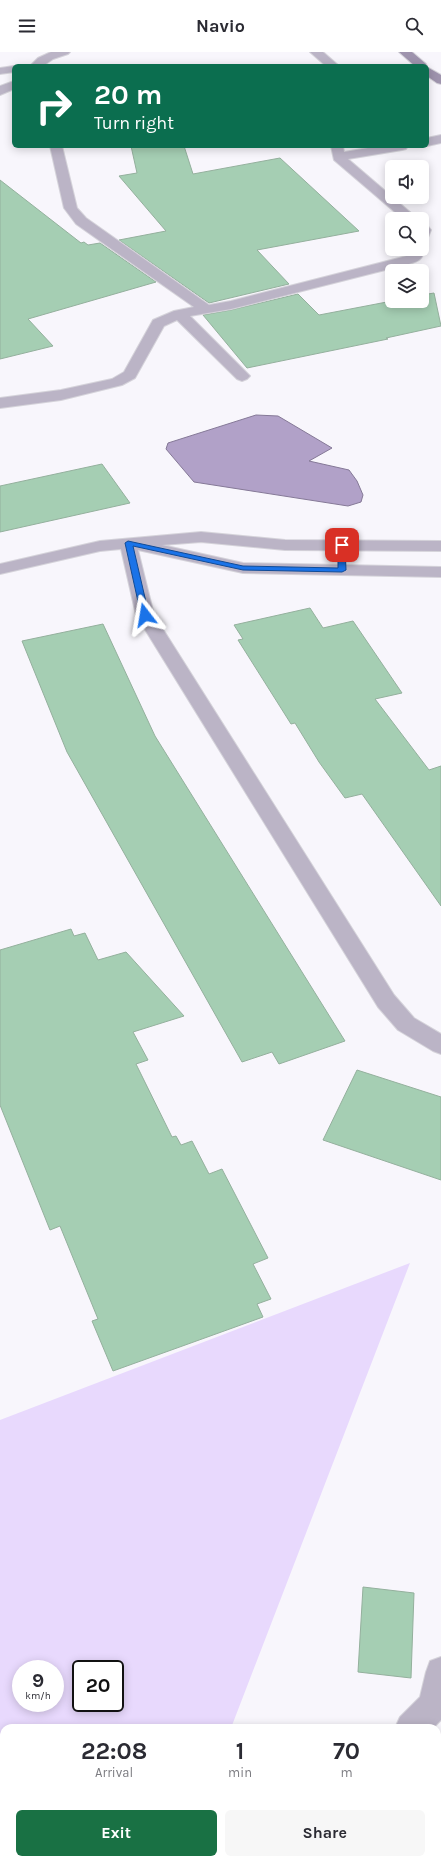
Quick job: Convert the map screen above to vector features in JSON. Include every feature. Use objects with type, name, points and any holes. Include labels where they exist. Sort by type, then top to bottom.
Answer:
[{"type":"street","points":[[405,52],[420,64]]},
{"type":"street","points":[[429,72],[441,81]]},
{"type":"lane","points":[[37,64],[44,58],[64,52]]},
{"type":"lane","points":[[316,52],[331,64]]},
{"type":"lane","points":[[0,71],[12,69]]},
{"type":"lane","points":[[0,91],[12,85]]},
{"type":"lane","points":[[429,142],[441,139]]},
{"type":"lane","points":[[56,148],[71,208],[81,221],[206,309]]},
{"type":"lane","points":[[338,152],[381,148]]},
{"type":"lane","points":[[338,152],[403,212]]},
{"type":"lane","points":[[0,403],[61,395],[117,382],[130,375],[158,323],[178,314],[231,305],[404,262],[416,256]]},
{"type":"lane","points":[[178,314],[242,376]]},
{"type":"lane","points":[[0,569],[100,546],[201,537],[284,545],[441,546]]},
{"type":"lane","points":[[128,543],[243,568],[441,572]]},
{"type":"lane","points":[[128,543],[145,615],[153,628],[386,1001],[406,1024],[441,1045]]},
{"type":"lane","points":[[342,545],[342,570]]},
{"type":"lane","points":[[414,1724],[434,1704],[441,1672]]},
{"type":"shaded area","points":[[256,415],[278,416],[332,448],[309,461],[349,470],[357,481],[363,495],[361,502],[348,506],[194,482],[166,449],[168,443]]},
{"type":"shaded area","points":[[410,1263],[233,1724],[0,1724],[0,1420]]},
{"type":"building","points":[[131,148],[185,148],[193,174],[280,158],[359,231],[257,250],[289,284],[209,303],[119,240],[166,231],[119,176],[137,173]]},
{"type":"building","points":[[0,180],[81,243],[84,242],[88,245],[100,243],[156,282],[28,319],[53,346],[0,359]]},
{"type":"building","points":[[434,293],[441,326],[386,338],[388,339],[247,368],[203,315],[298,294],[319,315],[385,302],[385,308],[429,308],[429,294]]},
{"type":"building","points":[[102,464],[130,503],[0,532],[0,486]]},
{"type":"building","points":[[310,608],[323,628],[353,621],[402,693],[375,699],[429,770],[441,766],[441,906],[362,794],[345,798],[319,762],[295,723],[291,724],[238,640],[243,639],[234,625]]},
{"type":"building","points":[[103,624],[155,736],[345,1041],[279,1064],[272,1052],[242,1062],[67,752],[22,641]]},
{"type":"building","points":[[71,929],[74,936],[85,933],[98,960],[126,952],[184,1016],[133,1032],[148,1060],[136,1064],[172,1137],[176,1136],[181,1145],[192,1141],[209,1174],[222,1169],[268,1258],[253,1264],[271,1299],[257,1304],[263,1317],[113,1371],[92,1321],[98,1319],[60,1226],[50,1230],[0,1105],[0,950]]},
{"type":"building","points":[[357,1070],[441,1097],[441,1180],[323,1140]]},
{"type":"building","points":[[363,1587],[414,1593],[411,1678],[358,1672]]},
{"type":"route","points":[[145,615],[128,543],[243,568],[342,570],[342,545]]}]
